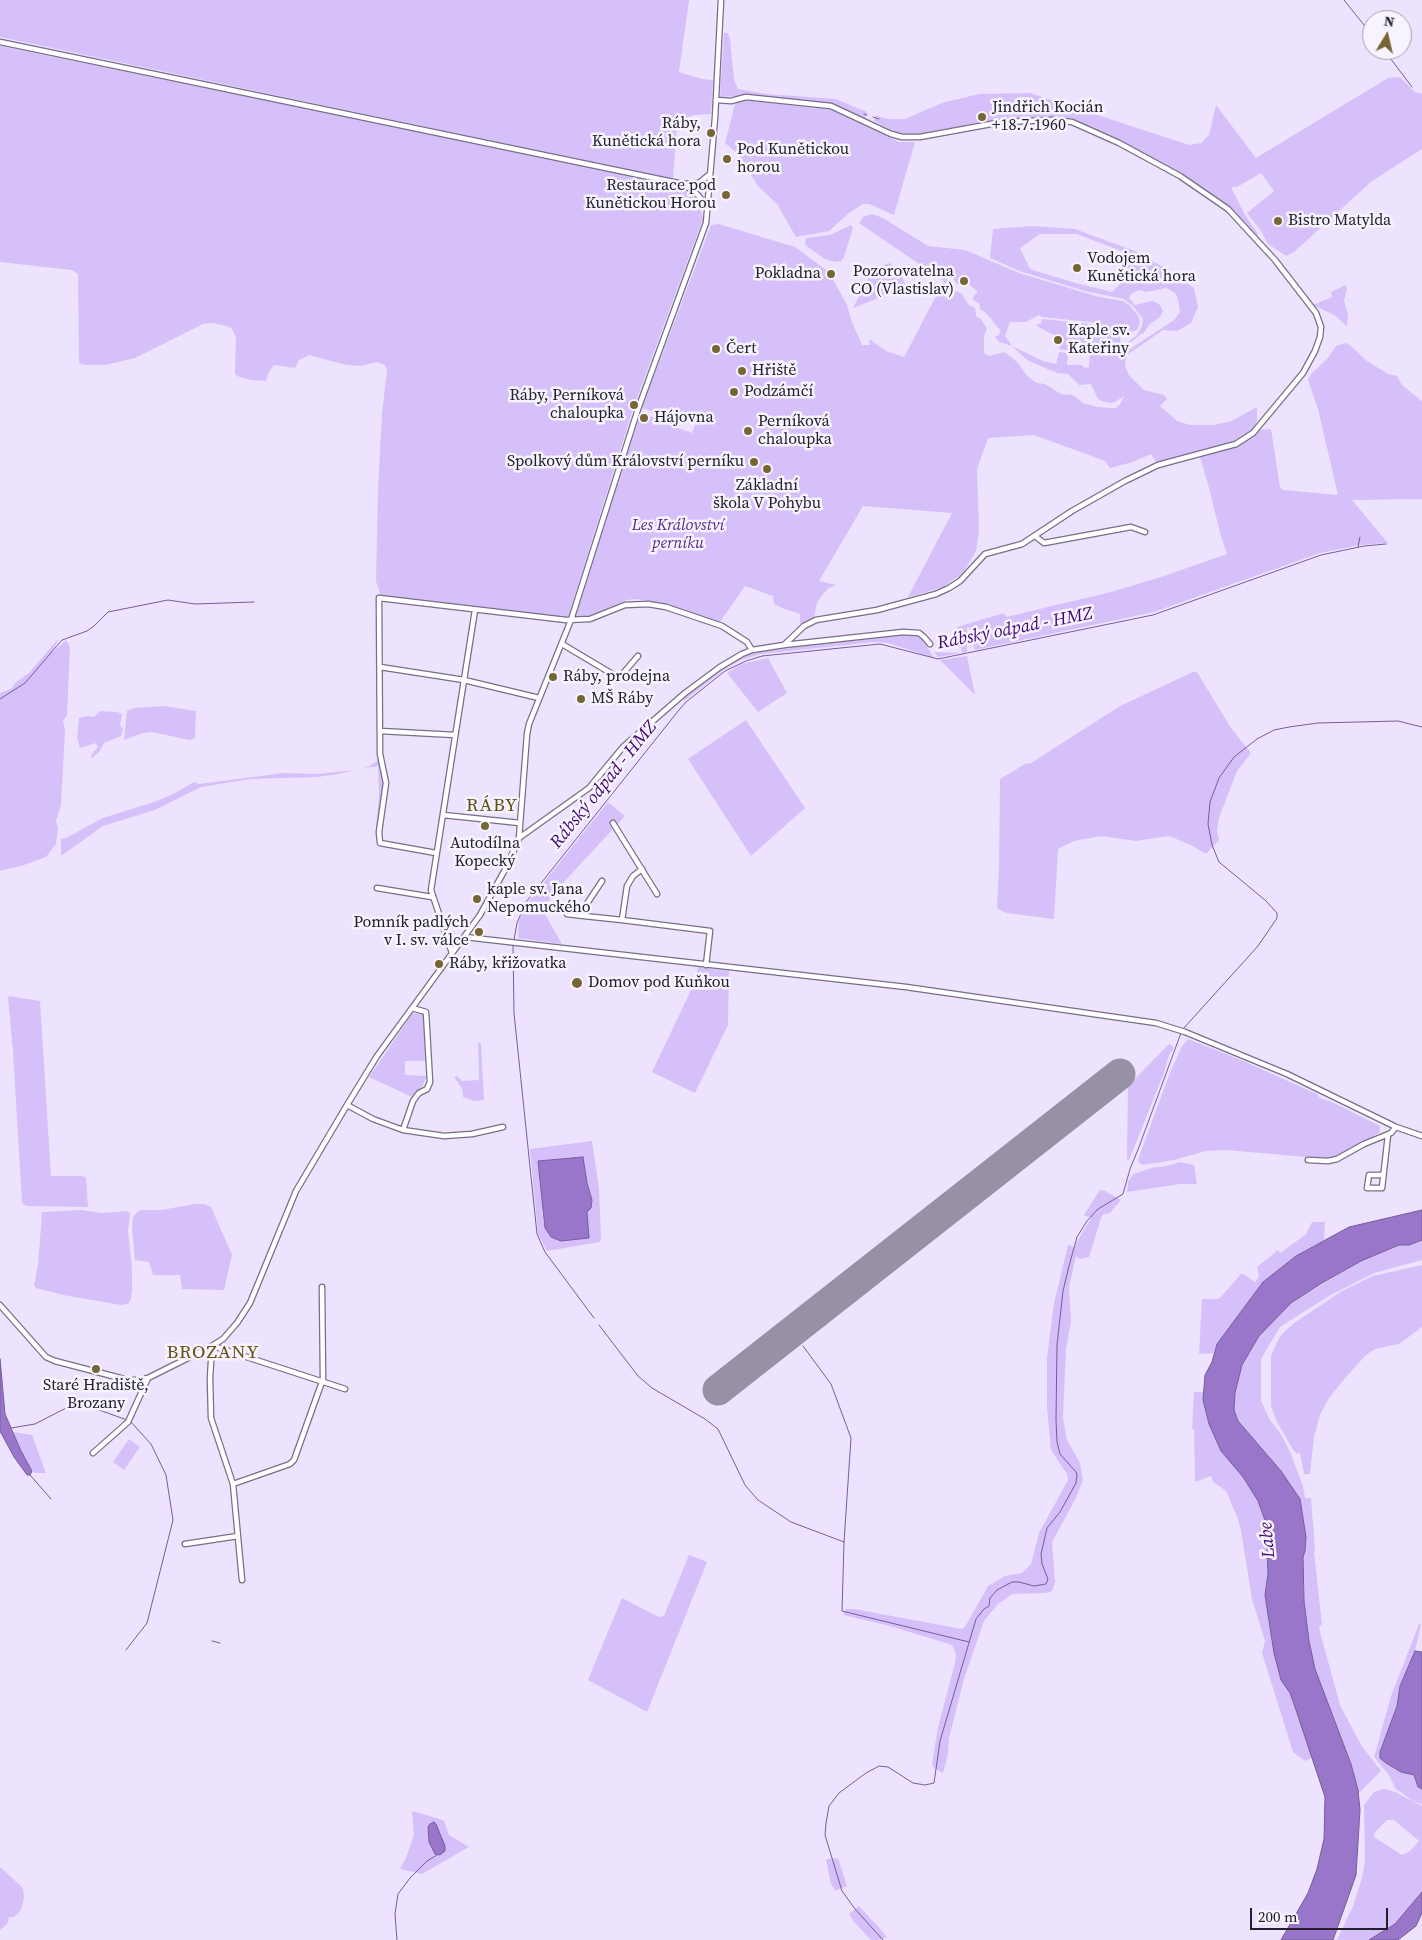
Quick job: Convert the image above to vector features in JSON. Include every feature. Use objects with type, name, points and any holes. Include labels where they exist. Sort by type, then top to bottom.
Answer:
[{"type":"street","points":[[0,1305],[37,1348],[50,1359],[128,1380],[148,1378],[212,1346],[230,1332],[250,1303],[296,1191],[347,1105],[377,1056],[480,915],[507,866],[519,838],[527,734],[539,698],[571,620],[635,418],[706,223],[716,100],[721,0]]},
{"type":"street","points":[[0,42],[683,184],[699,183],[710,174]]},
{"type":"street","points":[[519,838],[558,808],[589,788],[623,747],[698,682],[720,667],[752,650],[778,648],[784,645],[804,626],[816,620],[878,610],[944,590],[956,584],[985,554],[1017,546],[1086,502],[1158,465],[1236,444],[1253,433],[1288,393],[1308,364],[1320,336],[1320,322],[1316,313],[1268,251],[1228,209],[1180,176],[1119,143],[1072,122],[1053,120],[1002,122],[920,137],[902,137],[831,106],[746,97],[731,101],[716,100]]},
{"type":"street","points":[[683,184],[698,195],[707,208]]},
{"type":"street","points":[[1035,536],[1044,543],[1131,527],[1145,532]]},
{"type":"street","points":[[436,853],[380,842],[379,832],[386,782],[380,754],[379,598],[540,618],[571,620],[590,619],[625,605],[639,603],[658,605],[722,626],[747,642],[752,650]]},
{"type":"street","points":[[452,953],[431,890],[475,610]]},
{"type":"street","points":[[784,645],[909,632],[921,635],[930,644]]},
{"type":"street","points":[[562,644],[620,678],[638,656]]},
{"type":"street","points":[[380,667],[464,680],[539,698]]},
{"type":"street","points":[[380,731],[455,735]]},
{"type":"street","points":[[443,815],[520,823]]},
{"type":"street","points":[[613,823],[657,894]]},
{"type":"street","points":[[622,920],[626,889],[633,876],[642,869]]},
{"type":"street","points":[[584,916],[586,906],[602,880]]},
{"type":"street","points":[[377,888],[432,897]]},
{"type":"street","points":[[568,914],[710,930],[706,965]]},
{"type":"street","points":[[465,937],[952,993],[1156,1022],[1183,1031],[1287,1074],[1396,1127],[1422,1136]]},
{"type":"street","points":[[403,1130],[413,1101],[419,1093],[427,1089],[430,1082],[426,1012],[412,1008]]},
{"type":"street","points":[[347,1105],[373,1119],[403,1130],[444,1136],[472,1134],[503,1127]]},
{"type":"street","points":[[1308,1160],[1328,1161],[1337,1159],[1364,1144],[1388,1135],[1396,1127]]},
{"type":"street","points":[[1383,1175],[1369,1175],[1367,1188],[1382,1188],[1388,1135]]},
{"type":"street","points":[[233,1484],[292,1463],[322,1382],[322,1287]]},
{"type":"street","points":[[212,1346],[345,1389]]},
{"type":"street","points":[[212,1346],[210,1378],[212,1418],[233,1484],[242,1580]]},
{"type":"street","points":[[93,1453],[129,1420],[148,1378]]},
{"type":"street","points":[[184,1544],[238,1536]]},
{"type":"green space","points":[[0,0],[689,0],[679,72],[702,79],[713,80],[711,114],[695,115],[677,121],[673,179],[0,37]]},
{"type":"green space","points":[[724,33],[728,33],[730,39],[734,80],[738,89],[767,94],[836,99],[867,112],[865,119],[837,107],[741,96],[720,97]]},
{"type":"green space","points":[[0,46],[559,160],[690,190],[699,203],[703,219],[633,409],[568,618],[381,596],[376,581],[382,413],[387,371],[385,365],[377,362],[361,366],[346,365],[309,355],[299,360],[295,368],[274,365],[266,381],[251,380],[235,374],[236,338],[233,330],[230,327],[213,323],[203,324],[135,358],[105,365],[85,365],[79,363],[78,274],[72,270],[0,262]]},
{"type":"green space","points":[[1400,77],[1415,92],[1422,94],[1422,149],[1372,181],[1294,252],[1286,256],[1268,244],[1247,213],[1274,191],[1261,173],[1237,187],[1231,187],[1245,215],[1258,234],[1257,236],[1235,213],[1198,185],[1127,144],[1097,131],[1055,118],[984,122],[916,136],[899,134],[874,121],[876,116],[890,119],[905,119],[942,103],[979,94],[1030,93],[1189,145],[1201,143],[1209,135],[1216,105],[1256,158],[1388,78]]},
{"type":"green space","points":[[743,100],[832,110],[899,142],[915,142],[894,215],[869,204],[863,204],[849,213],[829,231],[796,237],[777,204],[758,186],[737,153],[725,143],[735,104]]},
{"type":"green space","name":"Les Království perníku","points":[[872,214],[883,218],[928,246],[965,250],[1019,273],[1099,297],[1123,301],[1129,305],[1138,315],[1140,322],[1137,330],[1125,334],[1090,322],[1042,317],[1039,315],[1026,322],[1010,322],[1005,336],[1012,346],[1043,361],[1056,364],[1059,352],[1068,353],[1067,365],[1082,365],[1085,368],[1089,367],[1090,346],[1071,342],[1069,351],[1059,349],[1063,340],[1037,326],[1037,324],[1041,324],[1042,319],[1091,324],[1112,330],[1119,334],[1121,344],[1127,343],[1137,335],[1142,326],[1143,319],[1134,307],[1124,299],[1085,291],[1019,271],[990,258],[993,229],[1032,226],[1075,229],[1137,252],[1170,271],[1194,288],[1198,307],[1191,323],[1177,331],[1163,330],[1127,355],[1125,366],[1129,375],[1144,390],[1164,395],[1167,399],[1160,406],[1177,421],[1190,425],[1214,425],[1231,421],[1257,407],[1257,420],[1252,432],[1233,443],[1199,453],[1157,463],[1151,454],[1133,462],[1110,468],[1105,461],[1034,435],[988,438],[977,469],[979,531],[976,551],[959,576],[941,588],[908,597],[952,513],[863,506],[819,581],[836,585],[829,588],[822,595],[817,603],[814,618],[800,624],[800,614],[774,604],[773,596],[745,586],[720,622],[668,605],[636,599],[627,600],[587,617],[576,618],[575,615],[640,414],[657,418],[657,421],[692,433],[697,421],[670,411],[660,414],[642,408],[711,225],[719,224],[795,247],[829,272],[847,305],[862,345],[870,345],[869,339],[886,351],[904,357],[944,281],[859,223],[863,217]],"holes":[[[1040,234],[1077,234],[1129,254],[1120,284],[1112,292],[1030,269],[1020,248]],[[941,267],[950,274],[957,284],[968,284],[977,291],[973,300],[979,303],[980,309],[986,313],[1001,331],[995,337],[999,342],[1012,346],[1027,360],[1057,373],[1068,374],[1079,385],[1091,384],[1098,399],[1102,401],[1115,402],[1124,396],[1116,408],[1097,407],[1083,403],[1073,395],[1061,394],[1045,384],[1037,383],[1027,376],[1018,363],[1005,352],[989,356],[984,353],[984,336],[987,329],[981,319],[976,316],[975,308],[968,304],[962,294],[956,291],[940,270]],[[1166,288],[1175,293],[1180,312],[1174,320],[1124,353],[1124,348],[1143,334],[1150,324],[1160,317],[1163,311],[1160,305],[1153,301],[1135,305],[1129,298],[1131,294],[1139,290],[1146,292]]]},
{"type":"green space","points":[[851,225],[853,228],[841,261],[836,262],[825,259],[805,245],[806,238],[830,235]]},
{"type":"green space","points":[[890,263],[901,273],[906,287],[853,308],[868,279],[860,274]]},
{"type":"green space","points":[[1345,285],[1347,289],[1344,301],[1348,315],[1347,326],[1334,315],[1313,305],[1332,297],[1331,292]]},
{"type":"green space","points":[[1345,343],[1351,346],[1367,361],[1388,374],[1397,376],[1402,385],[1422,401],[1422,499],[1352,500],[1388,543],[1360,545],[1320,553],[1154,612],[975,650],[969,627],[967,627],[967,652],[962,653],[957,627],[1004,613],[1006,617],[1111,592],[1227,554],[1200,457],[1237,446],[1258,430],[1271,429],[1280,487],[1283,490],[1338,495],[1318,409],[1308,380],[1336,346]]},
{"type":"green space","points":[[903,633],[914,634],[922,638],[934,658],[888,643],[874,642],[761,654],[741,660],[724,670],[685,700],[683,699],[644,731],[701,682],[734,660],[758,652]]},
{"type":"green space","points":[[59,638],[52,653],[66,640],[70,647],[67,715],[63,721],[65,731],[61,805],[56,821],[58,828],[56,844],[46,857],[0,871],[0,693],[11,689],[16,682],[29,673]]},
{"type":"green space","points":[[934,652],[961,653],[938,657]]},
{"type":"green space","points":[[967,656],[975,695],[940,660]]},
{"type":"green space","points":[[768,658],[787,693],[758,712],[727,673],[741,664]]},
{"type":"green space","points":[[1193,672],[1197,672],[1231,728],[1251,753],[1237,771],[1219,818],[1217,831],[1219,840],[1206,854],[1191,845],[1169,836],[1136,841],[1101,836],[1074,841],[1058,849],[1054,919],[1006,913],[998,909],[1000,779],[1025,764],[1031,763],[1120,706]]},
{"type":"green space","points":[[164,706],[196,711],[195,738],[190,740],[152,732],[143,733],[124,740],[127,711],[134,708]]},
{"type":"green space","points":[[100,711],[122,714],[120,725],[123,729],[121,736],[104,743],[99,752],[91,759],[92,754],[98,747],[96,743],[80,748],[77,738],[79,718],[94,717]]},
{"type":"green space","points":[[746,720],[805,808],[751,856],[688,759]]},
{"type":"green space","points":[[378,752],[385,778],[375,839],[379,795],[378,766],[359,769],[368,767],[377,761]]},
{"type":"green space","points":[[356,770],[317,777],[250,779],[201,787],[155,810],[103,826],[61,856],[61,839],[103,818],[157,801],[194,782],[199,784],[284,773],[317,774]]},
{"type":"green space","points":[[608,802],[625,816],[563,883],[542,909],[562,944],[518,938],[519,921],[525,906]]},
{"type":"green space","points":[[698,967],[729,971],[728,1025],[695,1093],[652,1072],[692,988]]},
{"type":"green space","points":[[9,996],[40,1001],[51,1176],[86,1177],[88,1207],[26,1206],[22,1203]]},
{"type":"green space","points":[[413,1013],[423,1014],[426,1061],[405,1061],[405,1075],[427,1076],[423,1085],[412,1097],[369,1077]]},
{"type":"green space","points":[[1188,1039],[1317,1094],[1320,1098],[1380,1126],[1380,1132],[1342,1155],[1330,1159],[1226,1150],[1206,1151],[1174,1160],[1143,1165],[1138,1162],[1140,1154],[1169,1075],[1181,1048]]},
{"type":"green space","points":[[478,1043],[481,1043],[484,1100],[474,1101],[463,1097],[462,1088],[454,1077],[457,1076],[462,1081],[479,1080]]},
{"type":"green space","points":[[1169,1044],[1173,1046],[1173,1050],[1169,1055],[1164,1073],[1129,1160],[1127,1159],[1128,1086]]},
{"type":"green space","points":[[592,1141],[599,1188],[600,1242],[547,1251],[538,1234],[530,1149]],"holes":[[[582,1157],[592,1200],[587,1212],[589,1238],[549,1235],[545,1228],[542,1212]]]},
{"type":"green space","points":[[1180,1162],[1194,1165],[1197,1184],[1180,1184],[1127,1192],[1128,1182],[1133,1174]]},
{"type":"green space","points":[[1100,1190],[1121,1200],[1110,1213],[1102,1215],[1089,1257],[1080,1259],[1076,1256],[1069,1287],[1071,1321],[1066,1349],[1063,1418],[1067,1440],[1080,1463],[1083,1480],[1076,1498],[1052,1542],[1055,1582],[1052,1591],[1046,1593],[1012,1594],[998,1604],[984,1621],[964,1679],[949,1738],[948,1754],[943,1773],[934,1768],[932,1764],[938,1727],[955,1663],[956,1654],[952,1645],[890,1626],[843,1615],[846,1609],[854,1609],[962,1629],[965,1627],[988,1586],[1005,1576],[1022,1573],[1031,1564],[1039,1533],[1068,1480],[1067,1474],[1051,1450],[1047,1408],[1047,1358],[1054,1303],[1068,1245],[1074,1247],[1091,1218],[1084,1215]]},
{"type":"green space","points":[[204,1204],[211,1207],[232,1255],[224,1290],[182,1289],[180,1275],[153,1275],[149,1262],[135,1260],[132,1228],[133,1218],[137,1212]]},
{"type":"green space","points":[[81,1210],[102,1213],[127,1211],[130,1213],[128,1231],[132,1289],[131,1299],[128,1304],[121,1305],[63,1295],[36,1288],[34,1285],[38,1265],[42,1212]]},
{"type":"green space","points":[[1312,1222],[1325,1222],[1324,1240],[1296,1256],[1263,1282],[1217,1344],[1214,1353],[1199,1354],[1202,1299],[1219,1299],[1242,1273],[1255,1282],[1259,1277],[1257,1267],[1278,1250],[1280,1253],[1306,1234]]},
{"type":"green space","points":[[1422,1240],[1422,1260],[1374,1273],[1329,1296],[1280,1327],[1261,1359],[1261,1401],[1270,1420],[1282,1436],[1290,1452],[1303,1486],[1305,1498],[1311,1498],[1314,1552],[1322,1624],[1319,1628],[1340,1705],[1361,1745],[1381,1771],[1358,1794],[1351,1764],[1315,1669],[1309,1641],[1304,1601],[1303,1557],[1305,1551],[1300,1499],[1281,1471],[1238,1421],[1234,1410],[1235,1393],[1242,1365],[1259,1336],[1291,1303],[1361,1261],[1399,1245],[1409,1245]]},
{"type":"green space","points":[[1422,1265],[1422,1327],[1399,1344],[1375,1349],[1366,1355],[1345,1378],[1329,1398],[1320,1415],[1314,1437],[1310,1474],[1304,1474],[1300,1453],[1297,1454],[1292,1448],[1276,1420],[1271,1406],[1271,1356],[1277,1342],[1282,1334],[1294,1323],[1342,1291],[1373,1276]]},
{"type":"green space","points":[[1194,1392],[1204,1392],[1203,1400],[1209,1424],[1221,1451],[1243,1477],[1258,1501],[1266,1523],[1268,1574],[1265,1595],[1281,1680],[1290,1693],[1312,1758],[1305,1761],[1293,1752],[1262,1653],[1265,1641],[1252,1599],[1238,1519],[1226,1491],[1213,1482],[1211,1476],[1195,1482],[1194,1429],[1192,1429]]},
{"type":"green space","points":[[13,1432],[32,1435],[46,1473],[34,1473],[20,1449]]},
{"type":"green space","points":[[129,1439],[140,1447],[124,1470],[113,1462]]},
{"type":"green space","points":[[689,1555],[707,1562],[647,1712],[588,1680],[622,1598],[659,1617],[664,1616]]},
{"type":"green space","points":[[1419,1624],[1421,1625],[1415,1651],[1400,1686],[1397,1706],[1380,1752],[1415,1776],[1418,1787],[1422,1789],[1422,1804],[1413,1801],[1395,1788],[1389,1775],[1374,1757],[1391,1696]]},
{"type":"green space","points":[[1384,1789],[1395,1792],[1422,1806],[1422,1892],[1395,1924],[1369,1940],[1337,1940],[1353,1906],[1362,1878],[1365,1860],[1364,1805],[1374,1792]],"holes":[[[1387,1820],[1394,1820],[1419,1841],[1410,1851],[1402,1855],[1374,1837],[1375,1832]]]},
{"type":"green space","points":[[412,1811],[444,1821],[449,1835],[469,1847],[422,1874],[400,1869],[414,1834]]},
{"type":"green space","points":[[838,1858],[847,1886],[835,1891],[830,1881],[826,1859]]},
{"type":"green space","points":[[0,1867],[23,1888],[24,1898],[21,1910],[14,1917],[9,1917],[7,1924],[0,1930]]},
{"type":"green space","points":[[859,1906],[887,1937],[871,1940],[854,1922],[849,1914]]},
{"type":"water","points":[[583,1157],[592,1200],[591,1208],[587,1212],[589,1238],[561,1241],[551,1237],[545,1228],[538,1161]]},
{"type":"water","name":"Labe","points":[[1422,1210],[1422,1240],[1409,1245],[1399,1245],[1361,1261],[1291,1303],[1259,1336],[1242,1365],[1235,1393],[1234,1410],[1238,1421],[1281,1471],[1300,1499],[1306,1537],[1303,1557],[1304,1601],[1309,1641],[1315,1669],[1351,1764],[1358,1790],[1360,1810],[1356,1875],[1333,1940],[1281,1940],[1308,1893],[1317,1869],[1324,1839],[1325,1797],[1290,1693],[1281,1680],[1274,1653],[1265,1595],[1268,1574],[1266,1523],[1258,1501],[1243,1477],[1221,1451],[1209,1424],[1203,1400],[1205,1375],[1212,1362],[1217,1344],[1263,1282],[1296,1256],[1349,1227]]},
{"type":"water","points":[[0,1359],[5,1414],[32,1471],[30,1475],[27,1475],[14,1457],[0,1431]]},
{"type":"water","points":[[1415,1651],[1422,1652],[1422,1789],[1418,1787],[1414,1775],[1401,1772],[1380,1758],[1380,1752],[1397,1706],[1400,1686]]},
{"type":"water","points":[[434,1822],[445,1846],[445,1851],[440,1855],[435,1854],[429,1842],[428,1827]]},
{"type":"water","points":[[1422,1892],[1422,1913],[1416,1926],[1398,1940],[1369,1940],[1395,1924]]},
{"type":"waterway","points":[[1344,0],[1362,22]]},
{"type":"waterway","points":[[1392,60],[1412,87]]},
{"type":"waterway","points":[[873,117],[879,119]]},
{"type":"waterway","points":[[1358,547],[1360,537]]},
{"type":"waterway","name":"Rábský odpad - HMZ","points":[[514,940],[517,923],[526,902],[679,710],[686,702],[725,671],[746,661],[762,656],[880,644],[938,659],[1153,615],[1321,555],[1364,546],[1386,544]]},
{"type":"waterway","points":[[0,699],[25,683],[62,640],[87,631],[108,612],[168,600],[195,604],[254,602]]},
{"type":"waterway","points":[[1183,1029],[1258,946],[1277,918],[1277,913],[1265,900],[1219,862],[1212,845],[1208,824],[1210,802],[1219,778],[1234,757],[1257,739],[1274,730],[1289,727],[1318,723],[1398,721],[1422,727]]},
{"type":"waterway","name":"Rábský odpad - HMZ","points":[[513,944],[514,1013],[537,1234],[545,1252],[594,1318]]},
{"type":"waterway","points":[[883,1940],[855,1909],[842,1891],[825,1835],[829,1806],[839,1793],[879,1766],[888,1767],[913,1783],[925,1785],[934,1783],[940,1741],[976,1619],[989,1606],[990,1598],[997,1590],[1012,1582],[1034,1586],[1046,1584],[1048,1579],[1042,1564],[1041,1554],[1047,1528],[1060,1512],[1076,1483],[1077,1475],[1060,1454],[1057,1442],[1056,1420],[1057,1345],[1063,1291],[1069,1266],[1077,1237],[1087,1221],[1098,1209],[1123,1194],[1130,1169],[1181,1033]]},
{"type":"waterway","name":"Rábský odpad - HMZ","points":[[599,1325],[638,1376],[652,1388],[705,1419],[718,1429],[745,1485],[758,1500],[791,1522],[844,1542]]},
{"type":"waterway","points":[[803,1346],[831,1384],[851,1438],[844,1542],[842,1611],[969,1642]]},
{"type":"waterway","points":[[11,1428],[35,1424],[68,1407],[78,1405],[88,1406],[127,1420]]},
{"type":"waterway","points":[[126,1650],[147,1623],[173,1520],[166,1475],[151,1444],[130,1421]]},
{"type":"waterway","points":[[30,1475],[51,1499]]},
{"type":"waterway","points":[[212,1641],[220,1643]]},
{"type":"waterway","points":[[397,1940],[395,1914],[398,1894],[410,1878],[427,1861],[437,1855]]},
{"type":"runway","points":[[718,1390],[1120,1074]]},
{"type":"place","name":"Jindřich Kocián +18.7.1960","points":[[982,117]]},
{"type":"place","name":"Ráby, Kunětická hora","points":[[711,133]]},
{"type":"place","name":"Pod Kunětickou horou","points":[[727,159]]},
{"type":"place","name":"Restaurace pod Kunětickou Horou","points":[[726,195]]},
{"type":"place","name":"Bistro Matylda","points":[[1278,221]]},
{"type":"place","name":"Vodojem Kunětická hora","points":[[1077,268]]},
{"type":"place","name":"Pokladna","points":[[831,274]]},
{"type":"place","name":"Pozorovatelna CO (Vlastislav)","points":[[964,281]]},
{"type":"place","name":"Kaple sv. Kateřiny","points":[[1058,340]]},
{"type":"place","name":"Čert","points":[[716,349]]},
{"type":"place","name":"Hřiště","points":[[742,371]]},
{"type":"place","name":"Podzámčí","points":[[734,392]]},
{"type":"place","name":"Ráby, Perníková chaloupka","points":[[634,405]]},
{"type":"place","name":"Hájovna","points":[[644,418]]},
{"type":"place","name":"Perníková chaloupka","points":[[748,431]]},
{"type":"place","name":"Spolkový dům Království perníku","points":[[754,462]]},
{"type":"place","name":"Základní škola V Pohybu","points":[[767,469]]},
{"type":"place","name":"Ráby, prodejna","points":[[553,677]]},
{"type":"place","name":"MŠ Ráby","points":[[581,699]]},
{"type":"place","name":"Autodílna Kopecký","points":[[485,826]]},
{"type":"place","name":"kaple sv. Jana Nepomuckého","points":[[477,899]]},
{"type":"place","name":"Pomník padlých v I. sv. válce","points":[[479,932]]},
{"type":"place","name":"Ráby, křižovatka","points":[[439,964]]},
{"type":"place","name":"Domov pod Kuňkou","points":[[577,983]]},
{"type":"place","name":"Staré Hradiště, Brozany","points":[[96,1369]]},
{"type":"district","name":"RÁBY","points":[[492,806]]},
{"type":"district","name":"BROZANY","points":[[213,1353]]}]
